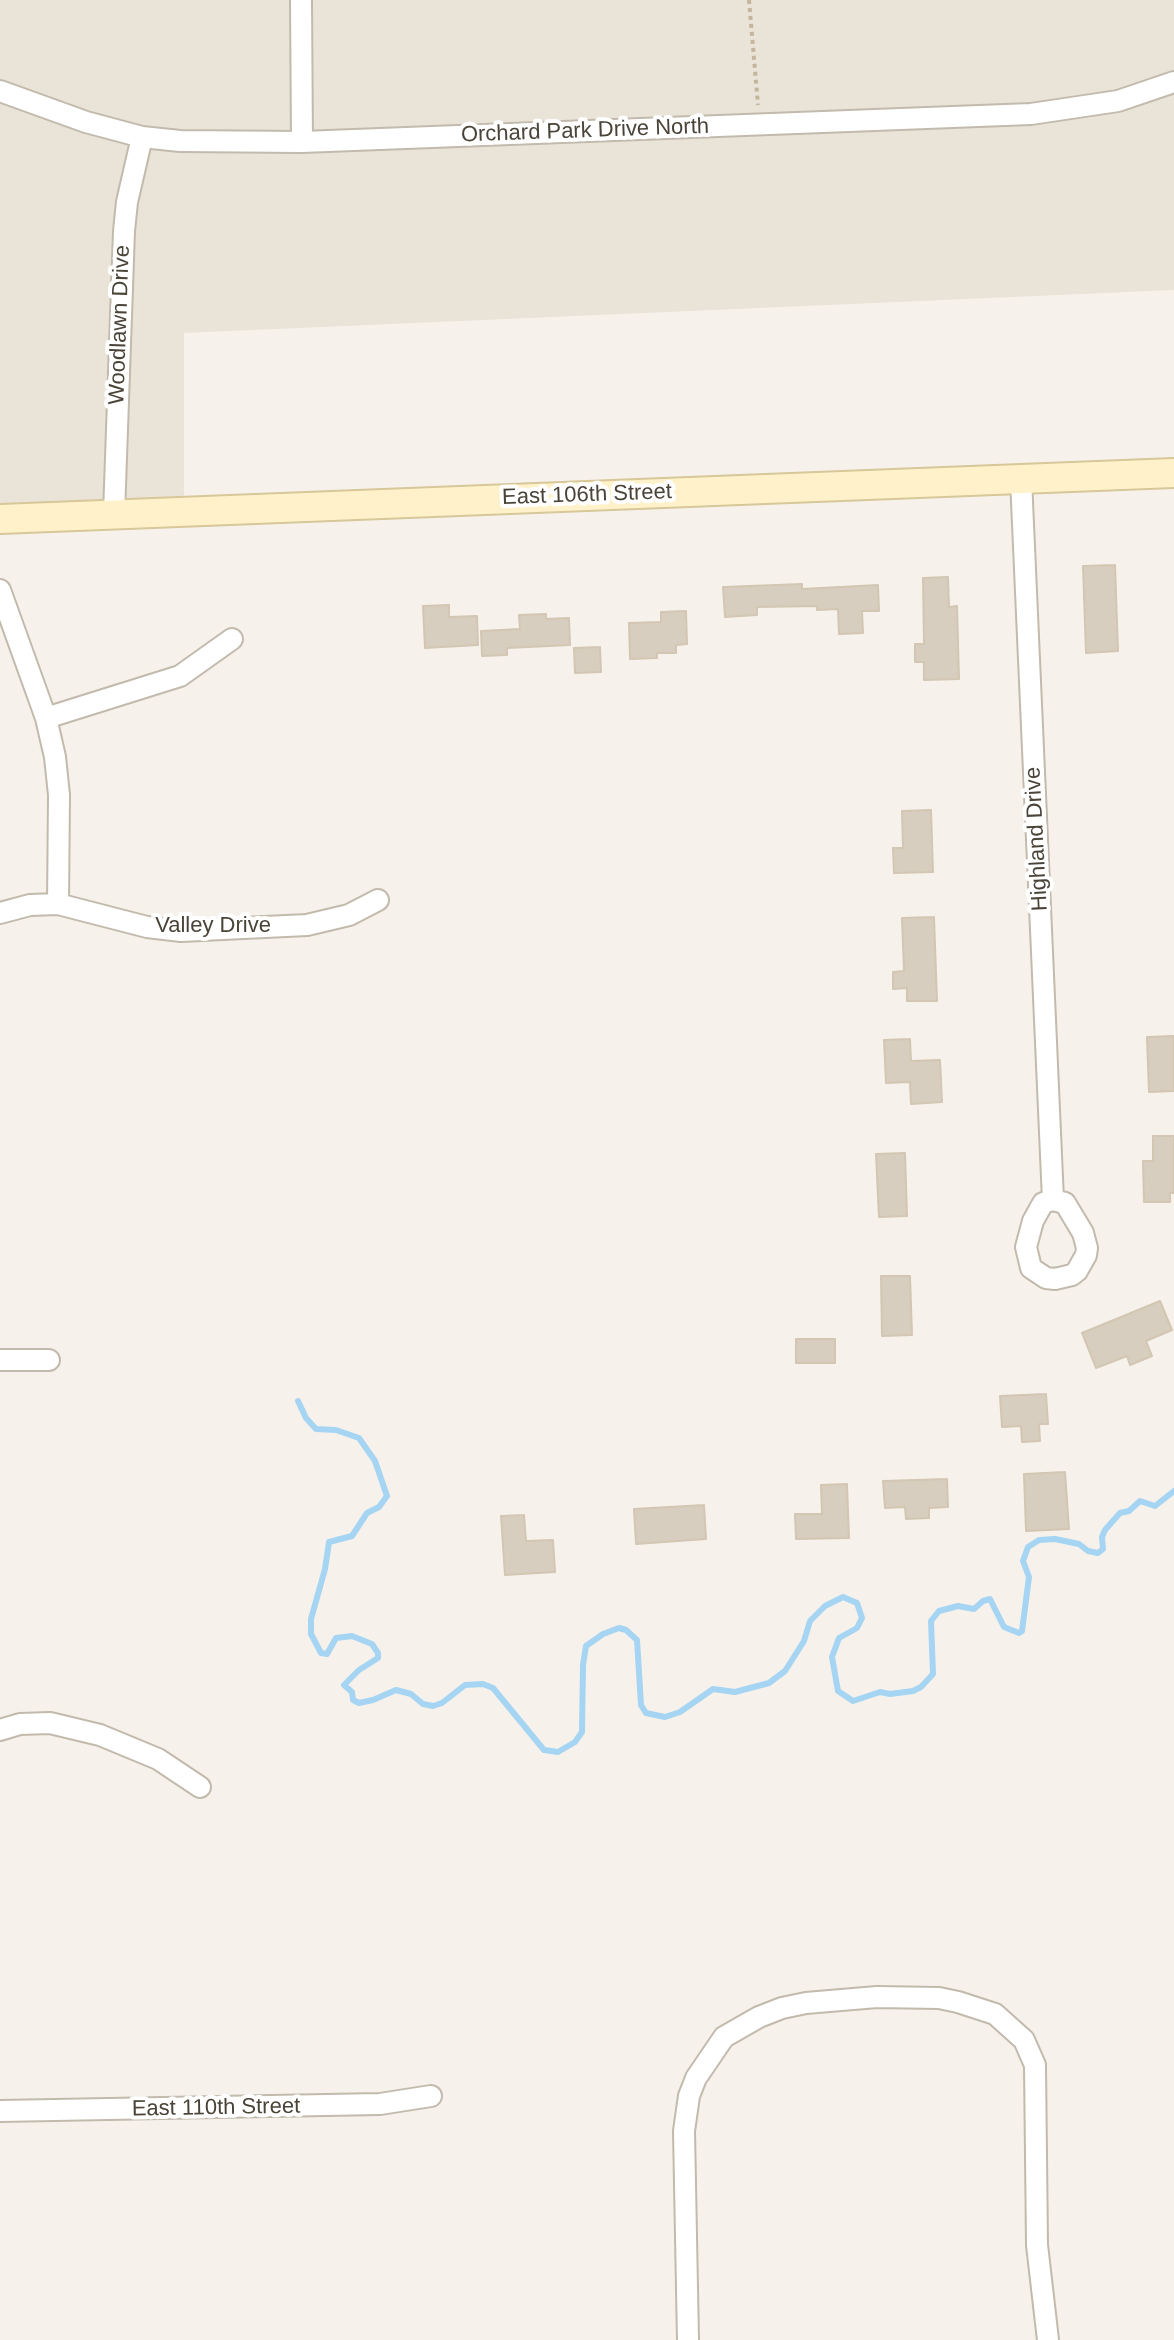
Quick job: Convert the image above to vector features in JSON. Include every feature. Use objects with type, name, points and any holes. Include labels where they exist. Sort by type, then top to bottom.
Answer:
[{"type":"street","points":[[301,0],[302,142]]},
{"type":"street","name":"Orchard Park Drive North","points":[[0,91],[86,122],[142,137],[180,141],[302,142],[1031,114],[1118,101],[1174,82]]},
{"type":"street","name":"Woodlawn Drive","points":[[114,514],[123,243],[127,202],[142,137]]},
{"type":"street","name":"East 106th Street","points":[[0,519],[1174,473]]},
{"type":"street","name":"Highland Drive","points":[[1021,479],[1053,1200]]},
{"type":"street","points":[[0,590],[46,718],[55,757],[59,785],[58,904]]},
{"type":"street","points":[[46,718],[180,676],[232,639]]},
{"type":"street","name":"Valley Drive","points":[[0,913],[30,905],[58,904],[147,927],[181,931],[320,923],[349,915],[378,900]]},
{"type":"street","points":[[0,1360],[49,1360]]},
{"type":"street","points":[[0,1730],[20,1724],[50,1723],[100,1735],[158,1759],[200,1787]]},
{"type":"street","points":[[688,2340],[684,2131],[689,2096],[704,2065],[724,2037],[782,2008],[828,2000],[900,1997],[939,1998],[995,2014],[1024,2040],[1035,2065],[1037,2245],[1048,2340]]},
{"type":"street","name":"East 110th Street","points":[[0,2111],[380,2104],[431,2096]]},
{"type":"path","points":[[749,0],[759,124]]},
{"type":"shaded area","points":[[0,0],[1174,0],[1174,290],[184,333],[184,501],[0,510]]},
{"type":"building","points":[[1115,565],[1118,651],[1086,653],[1083,566]]},
{"type":"building","points":[[948,577],[949,607],[957,606],[959,679],[924,680],[924,662],[915,662],[915,644],[924,644],[923,578]]},
{"type":"building","points":[[802,584],[802,589],[878,585],[879,611],[862,611],[863,633],[839,634],[838,609],[817,610],[817,606],[757,607],[757,615],[725,617],[723,587]]},
{"type":"building","points":[[449,605],[449,617],[477,616],[478,645],[425,648],[423,606]]},
{"type":"building","points":[[686,611],[687,644],[676,645],[676,653],[657,653],[657,658],[630,659],[629,623],[661,622],[661,612]]},
{"type":"building","points":[[546,614],[546,619],[569,618],[570,645],[507,648],[507,655],[482,656],[481,631],[520,629],[519,615]]},
{"type":"building","points":[[600,647],[601,672],[575,673],[574,648]]},
{"type":"building","points":[[931,810],[933,872],[894,873],[893,848],[903,848],[902,811]]},
{"type":"building","points":[[934,917],[937,1001],[907,1001],[907,988],[893,989],[893,972],[904,971],[902,918]]},
{"type":"building","points":[[1174,1036],[1174,1091],[1149,1092],[1147,1037]]},
{"type":"building","points":[[910,1039],[911,1061],[940,1060],[942,1102],[911,1104],[910,1082],[886,1083],[884,1040]]},
{"type":"building","points":[[1153,1136],[1174,1136],[1174,1193],[1170,1193],[1170,1202],[1144,1202],[1143,1161],[1153,1161]]},
{"type":"building","points":[[905,1153],[907,1216],[879,1217],[876,1154]]},
{"type":"building","points":[[881,1276],[910,1276],[912,1335],[882,1336]]},
{"type":"building","points":[[1160,1301],[1172,1330],[1146,1341],[1152,1356],[1130,1365],[1127,1356],[1096,1368],[1082,1333]]},
{"type":"building","points":[[796,1339],[835,1339],[835,1363],[796,1363]]},
{"type":"building","points":[[1046,1394],[1048,1424],[1039,1424],[1040,1441],[1022,1442],[1021,1426],[1002,1427],[1000,1396]]},
{"type":"building","points":[[1065,1472],[1069,1529],[1026,1531],[1024,1474]]},
{"type":"building","points":[[947,1479],[948,1507],[929,1508],[929,1518],[906,1519],[905,1507],[885,1508],[883,1481]]},
{"type":"building","points":[[847,1484],[849,1538],[796,1539],[795,1514],[822,1514],[821,1485]]},
{"type":"building","points":[[704,1505],[706,1539],[636,1544],[634,1509]]},
{"type":"building","points":[[524,1515],[526,1541],[553,1540],[555,1572],[505,1575],[501,1516]]},
{"type":"waterway","points":[[298,1401],[306,1418],[316,1429],[336,1430],[359,1438],[375,1461],[387,1496],[379,1507],[367,1513],[352,1536],[329,1542],[311,1619],[311,1634],[321,1653],[327,1654],[336,1638],[352,1636],[372,1644],[378,1653],[378,1658],[359,1670],[344,1685],[352,1692],[353,1700],[359,1703],[373,1700],[396,1690],[433,1706],[442,1703],[465,1685],[483,1684],[493,1688],[544,1750],[558,1752],[575,1742],[582,1732],[586,1646],[603,1634],[619,1628],[637,1640],[641,1705],[646,1713],[665,1717],[680,1712],[713,1689],[735,1692],[769,1683],[785,1671],[804,1641],[810,1621],[825,1606],[843,1597],[857,1603],[862,1618],[857,1628],[839,1638],[832,1657],[838,1691],[853,1701],[880,1692],[913,1691],[933,1674],[931,1621],[939,1611],[958,1606],[974,1609],[990,1599],[1004,1627],[1019,1633],[1022,1631],[1029,1577],[1023,1561],[1028,1547],[1039,1540],[1055,1539],[1079,1544],[1088,1551],[1098,1553],[1103,1549],[1105,1530],[1120,1513],[1129,1511],[1140,1501],[1155,1506],[1174,1491]]}]
